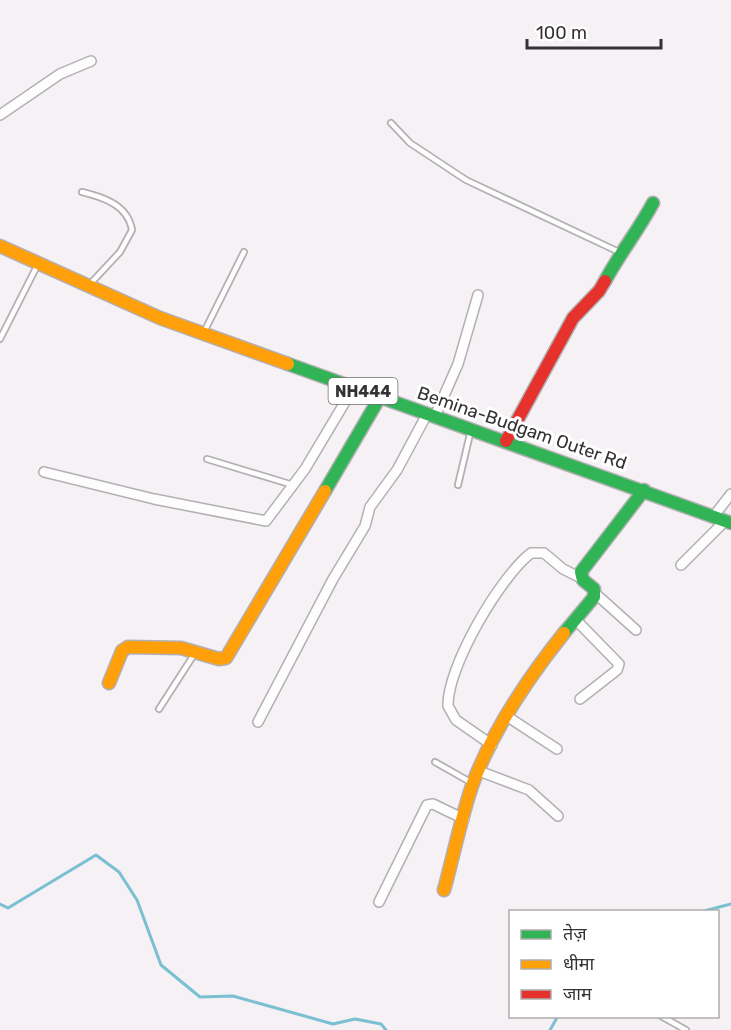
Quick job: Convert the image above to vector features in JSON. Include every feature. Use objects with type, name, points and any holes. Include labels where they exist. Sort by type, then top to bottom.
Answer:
[{"type":"main road","points":[[506,441],[573,318],[599,291],[621,253],[634,239],[653,203]]},
{"type":"main road","name":"Bemina-Budgam Outer Rd","points":[[0,246],[87,287],[203,333],[723,520]]},
{"type":"main road","points":[[109,683],[125,647],[196,651],[223,660],[228,655],[380,397]]},
{"type":"main road","points":[[444,890],[473,784],[492,745],[508,717],[575,619],[596,594],[581,578],[581,572],[644,490]]},
{"type":"street","points":[[0,115],[60,74],[91,61]]},
{"type":"street","points":[[258,722],[333,579],[365,526],[370,507],[397,470],[431,415],[458,364],[478,295]]},
{"type":"street","points":[[44,472],[256,521],[269,519],[294,485],[354,387]]},
{"type":"street","points":[[681,566],[723,520],[731,494]]},
{"type":"street","points":[[492,745],[456,720],[448,706],[461,656],[474,629],[501,590],[531,553],[544,552],[563,569],[581,578]]},
{"type":"street","points":[[596,594],[636,630]]},
{"type":"street","points":[[575,619],[619,664],[617,670],[580,699]]},
{"type":"street","points":[[508,717],[557,749]]},
{"type":"street","points":[[480,771],[529,790],[558,816]]},
{"type":"street","points":[[379,902],[427,805],[433,804],[464,819]]},
{"type":"lane","points":[[391,123],[411,143],[466,180],[621,253]]},
{"type":"lane","points":[[82,192],[112,202],[128,217],[132,230],[120,252],[87,287]]},
{"type":"lane","points":[[203,333],[244,252]]},
{"type":"lane","points":[[0,339],[38,264]]},
{"type":"lane","points":[[458,485],[472,429]]},
{"type":"lane","points":[[207,459],[294,485]]},
{"type":"lane","points":[[159,709],[196,651]]},
{"type":"lane","points":[[435,762],[473,784]]},
{"type":"lane","points":[[663,1018],[686,1030]]},
{"type":"waterway","points":[[0,904],[8,908],[96,855],[119,872],[137,900],[161,965],[200,997],[233,996],[333,1024],[355,1019],[381,1024],[386,1030]]},
{"type":"waterway","points":[[708,910],[731,904]]},
{"type":"waterway","points":[[550,1030],[557,1018]]},
{"type":"traffic: fast","points":[[605,281],[653,203]]},
{"type":"traffic: fast","points":[[288,364],[731,523]]},
{"type":"traffic: fast","points":[[325,491],[380,397]]},
{"type":"traffic: fast","points":[[564,633],[594,597],[594,589],[583,580],[581,572],[644,490]]},
{"type":"traffic: slow","points":[[0,246],[160,318],[288,364]]},
{"type":"traffic: slow","points":[[109,683],[122,651],[128,647],[181,648],[219,659],[226,658],[325,491]]},
{"type":"traffic: slow","points":[[444,890],[465,809],[481,763],[513,704],[564,633]]},
{"type":"traffic: jam","points":[[506,441],[573,318],[599,291],[605,281]]}]
